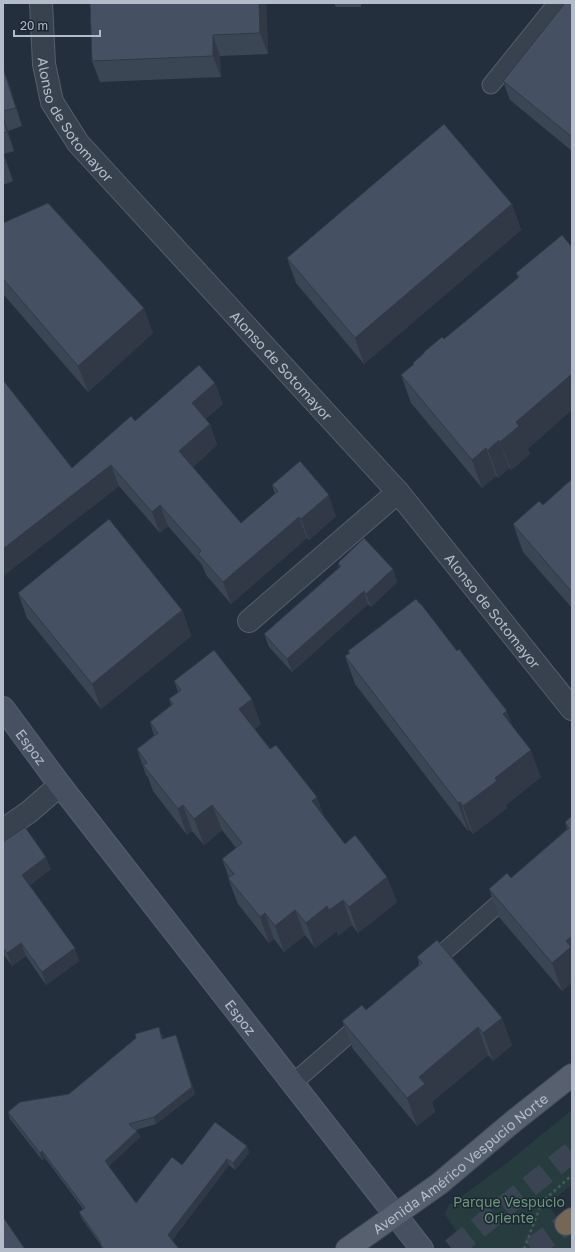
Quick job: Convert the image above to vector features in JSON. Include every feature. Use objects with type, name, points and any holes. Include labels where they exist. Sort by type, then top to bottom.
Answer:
[{"type":"main road","name":"Avenida Américo Vespucio Norte","points":[[346,1249],[439,1184],[572,1075]]},
{"type":"street","name":"Alonso de Sotomayor","points":[[41,3],[44,64],[52,102],[78,142],[398,492],[572,709]]},
{"type":"street","points":[[249,621],[398,492]]},
{"type":"street","name":"Espoz","points":[[3,708],[60,785],[422,1249]]},
{"type":"street","points":[[3,830],[29,812],[60,785]]},
{"type":"lane","points":[[491,85],[557,3]]},
{"type":"lane","points":[[417,975],[524,881]]},
{"type":"lane","points":[[293,1083],[375,1012]]},
{"type":"green space","name":"Parque Vespucio Oriente","points":[[572,1110],[572,1184],[548,1205],[568,1231],[572,1228],[572,1249],[468,1249],[445,1214],[448,1206],[503,1166]]},
{"type":"building","points":[[90,3],[259,3],[260,33],[213,35],[213,56],[92,61]]},
{"type":"building","points":[[565,3],[572,3],[572,137],[503,81]]},
{"type":"building","points":[[3,68],[16,108],[3,111]]},
{"type":"building","points":[[3,117],[7,132],[3,133]]},
{"type":"building","points":[[444,124],[512,204],[355,338],[287,258]]},
{"type":"building","points":[[3,153],[6,162],[3,163]]},
{"type":"building","points":[[48,203],[144,308],[78,366],[3,279],[3,223]]},
{"type":"building","points":[[562,235],[572,247],[572,374],[516,422],[519,426],[500,442],[499,440],[488,450],[486,448],[472,460],[401,375],[414,364],[413,363],[424,352],[442,337],[444,339],[519,277],[516,273]]},
{"type":"building","points":[[199,365],[215,383],[192,403],[210,424],[179,451],[241,523],[278,491],[272,485],[300,461],[329,495],[301,519],[299,517],[223,582],[198,554],[201,551],[160,505],[152,512],[111,465],[3,549],[3,380],[72,468],[131,416],[135,421]]},
{"type":"building","points":[[572,479],[572,592],[513,524],[539,501],[543,505]]},
{"type":"building","points":[[109,519],[182,610],[92,684],[18,593]]},
{"type":"building","points":[[364,538],[393,569],[366,594],[364,591],[287,659],[264,634],[341,566],[338,563]]},
{"type":"building","points":[[416,599],[457,651],[459,649],[507,711],[503,714],[531,750],[495,778],[497,781],[463,806],[460,802],[458,803],[345,656],[350,653],[348,651]]},
{"type":"building","points":[[214,650],[252,699],[239,709],[270,749],[276,745],[317,797],[312,801],[345,844],[355,835],[387,877],[349,907],[343,900],[329,910],[327,906],[306,923],[295,910],[275,926],[265,913],[260,917],[228,878],[234,874],[222,859],[242,843],[212,805],[194,819],[183,805],[178,809],[143,765],[147,763],[137,749],[158,733],[150,722],[173,704],[169,699],[181,690],[174,681]]},
{"type":"building","points":[[572,816],[572,936],[566,941],[571,947],[552,963],[489,889],[507,873],[511,878],[569,828],[565,822]]},
{"type":"building","points":[[25,827],[46,857],[22,875],[75,948],[42,972],[21,943],[7,953],[3,948],[3,842]]},
{"type":"building","points":[[437,940],[502,1018],[483,1033],[478,1027],[419,1077],[425,1084],[407,1098],[342,1021],[362,1005],[366,1010],[422,963],[417,957]]},
{"type":"building","points":[[159,1027],[162,1039],[176,1035],[192,1087],[154,1117],[129,1124],[137,1131],[105,1161],[136,1203],[172,1157],[182,1165],[215,1122],[247,1146],[233,1163],[227,1159],[168,1235],[179,1249],[104,1249],[79,1212],[85,1208],[42,1151],[40,1153],[8,1112],[20,1102],[69,1094],[136,1038],[135,1034]]},
{"type":"building","points":[[3,1217],[25,1249],[3,1249]]},
{"type":"tunnel","points":[[452,1249],[572,1152]]},
{"type":"tunnel","points":[[531,1249],[566,1224]]}]
